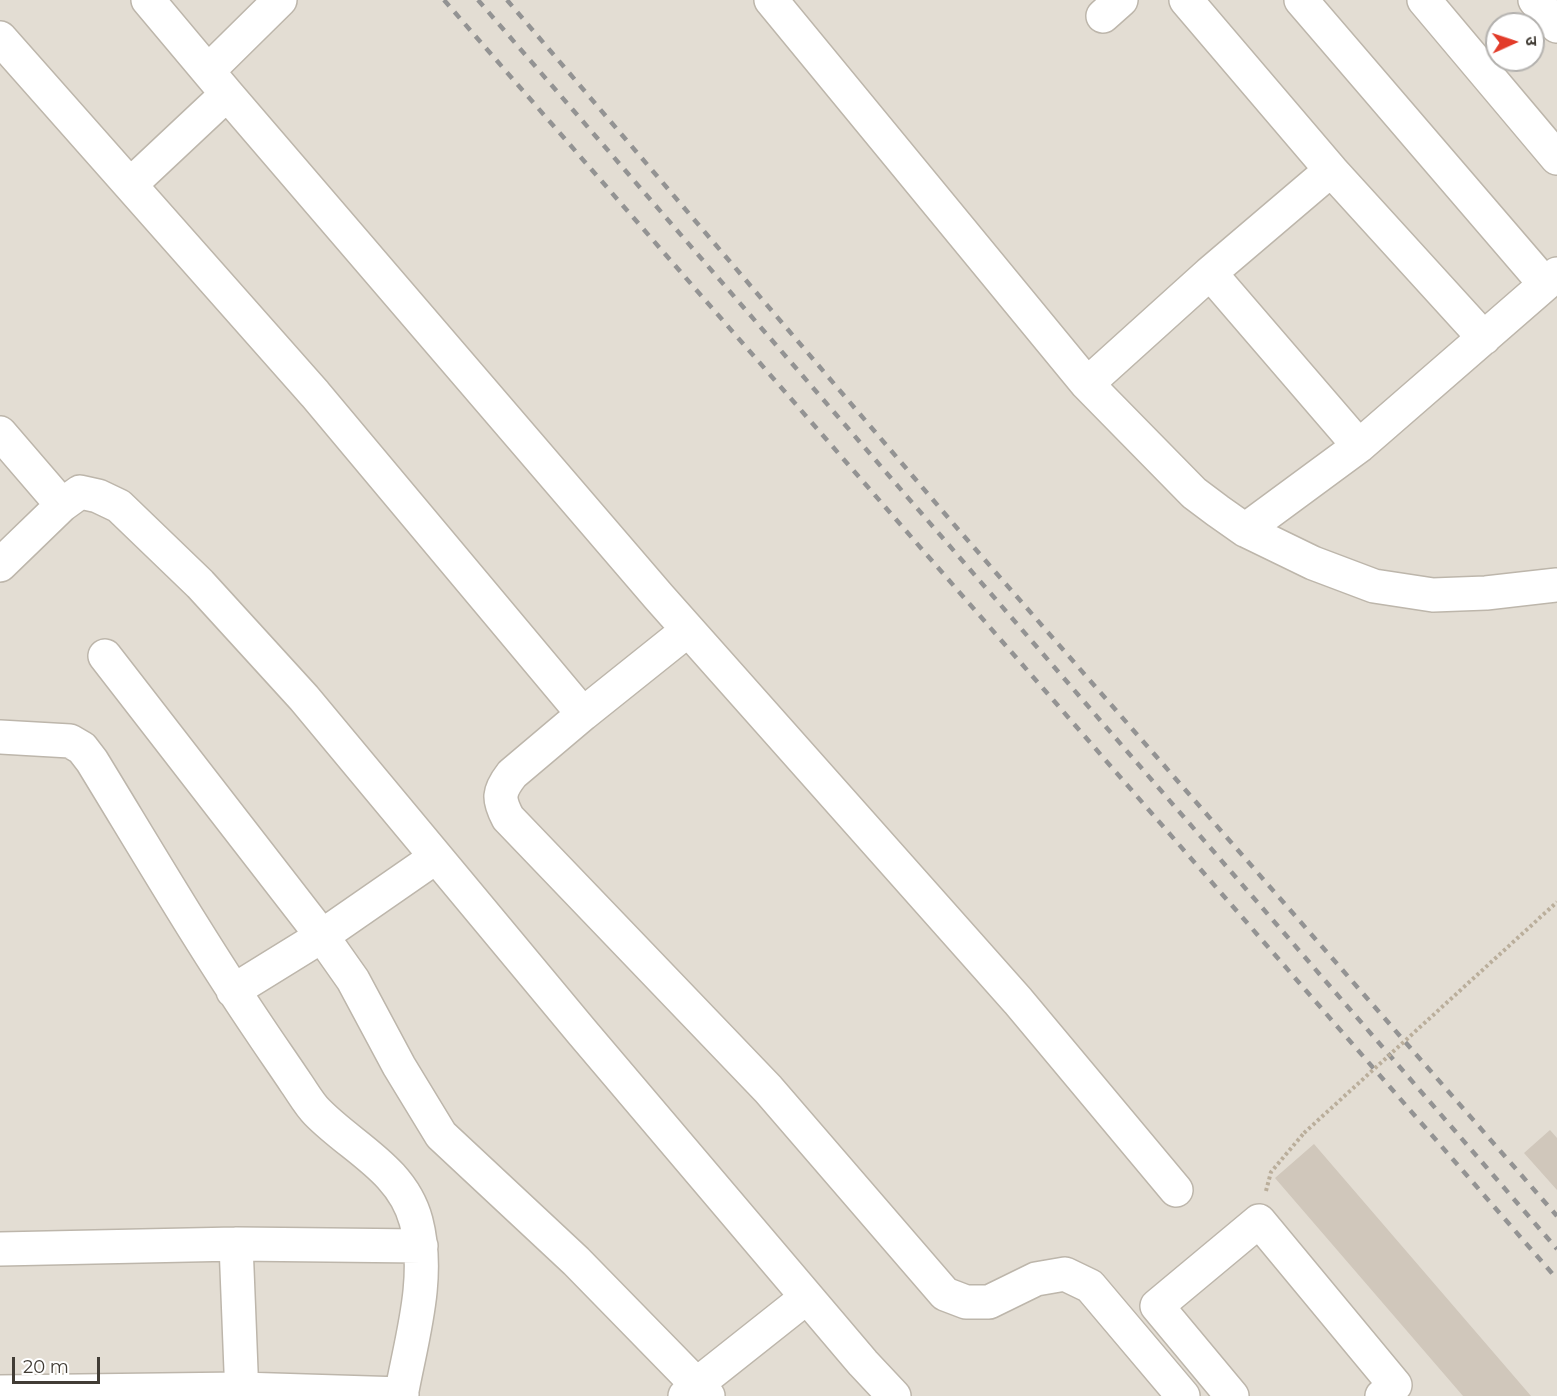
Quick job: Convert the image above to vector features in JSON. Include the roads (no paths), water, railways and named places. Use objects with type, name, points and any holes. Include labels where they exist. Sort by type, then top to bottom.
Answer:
[{"type":"street","points":[[148,0],[688,630],[1018,1001],[1176,1190]]},
{"type":"street","points":[[130,185],[218,83],[280,0]]},
{"type":"street","points":[[1186,0],[1331,170],[1484,338]]},
{"type":"street","points":[[1245,530],[1359,446],[1551,279],[1301,0]]},
{"type":"street","points":[[1424,0],[1557,158]]},
{"type":"street","points":[[1535,0],[1557,26]]},
{"type":"street","points":[[785,5],[1087,384],[1194,493],[1245,530],[1313,564],[1374,586],[1433,595],[1486,593],[1557,585]]},
{"type":"street","points":[[0,38],[315,394],[583,714]]},
{"type":"street","points":[[1087,384],[1210,273],[1331,170]]},
{"type":"street","points":[[1210,273],[1359,446]]},
{"type":"street","points":[[0,433],[62,505]]},
{"type":"street","points":[[0,565],[62,505],[80,492],[98,496],[119,506],[200,584],[304,698],[807,1297],[894,1396]]},
{"type":"street","points":[[688,630],[512,774],[503,786],[500,802],[508,818],[768,1089],[945,1294],[966,1302],[989,1302],[1036,1279],[1065,1275],[1073,1278],[1090,1286],[1183,1396]]},
{"type":"street","points":[[105,656],[322,936],[353,980],[399,1065],[441,1135],[576,1261],[696,1392],[807,1297]]},
{"type":"street","points":[[0,738],[70,741],[82,748],[233,991],[314,1110],[336,1131],[390,1173],[404,1192],[416,1220],[421,1246],[420,1289],[402,1395],[0,1392]]},
{"type":"street","points":[[233,991],[322,936],[436,857]]},
{"type":"street","points":[[1226,1394],[1158,1306],[1259,1221],[1395,1385],[1382,1396]]},
{"type":"street","points":[[0,1249],[236,1244],[421,1246]]},
{"type":"street","points":[[236,1244],[242,1393]]},
{"type":"railway","points":[[444,0],[1557,1279]]},
{"type":"railway","points":[[478,0],[1557,1249]]},
{"type":"railway","points":[[507,0],[957,528],[1557,1216]]}]
